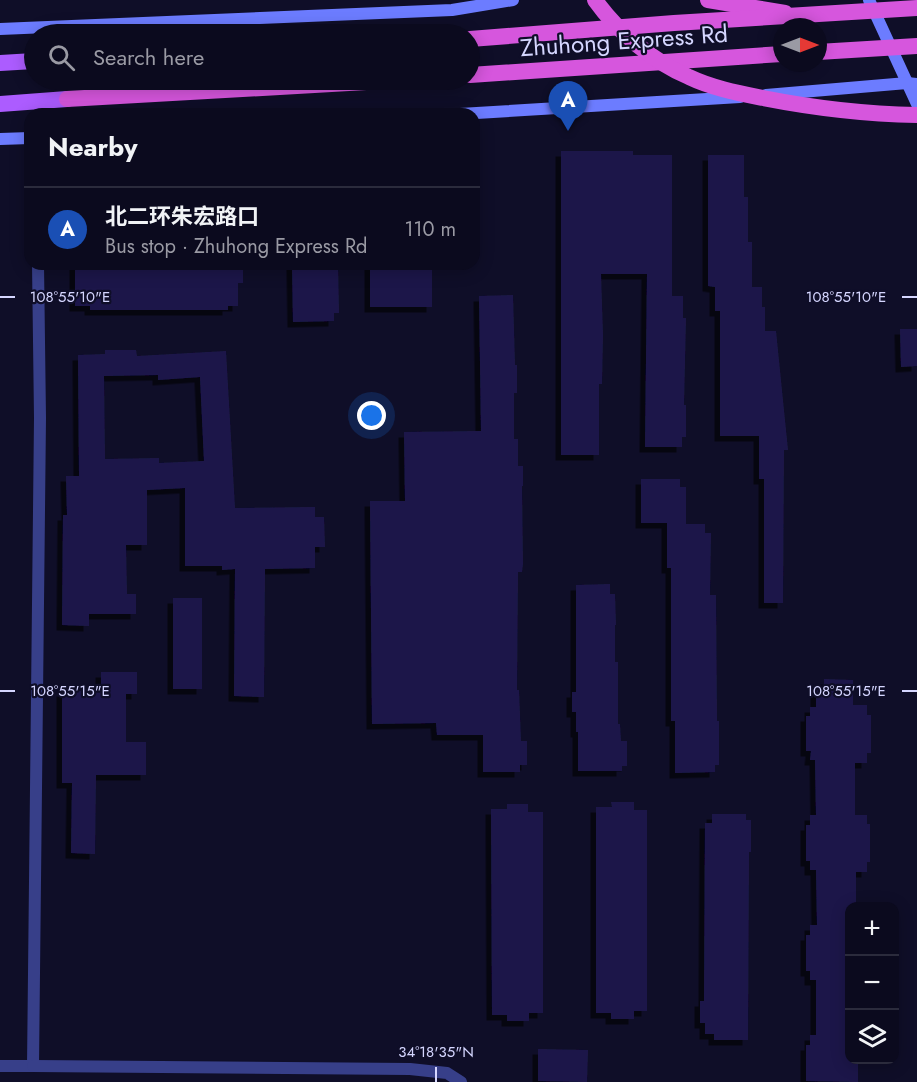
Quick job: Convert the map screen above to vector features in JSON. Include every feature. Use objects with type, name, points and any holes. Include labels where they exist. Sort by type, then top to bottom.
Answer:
[{"type":"highway","points":[[595,0],[626,35],[654,57],[688,77],[728,91],[791,103],[917,115]]},
{"type":"highway","points":[[708,0],[797,15]]},
{"type":"highway","name":"Zhuhong Express Rd","points":[[480,38],[674,22],[917,8]]},
{"type":"highway","points":[[827,51],[917,46]]},
{"type":"highway","name":"Zhuhong Express Rd","points":[[480,74],[773,55]]},
{"type":"highway","points":[[67,99],[225,90]]},
{"type":"main road","points":[[452,10],[465,0]]},
{"type":"main road","points":[[119,24],[452,10],[513,0]]},
{"type":"main road","points":[[869,0],[912,83],[917,104]]},
{"type":"main road","points":[[0,29],[24,28]]},
{"type":"main road","points":[[0,63],[24,61]]},
{"type":"main road","points":[[480,113],[699,100],[912,83]]},
{"type":"main road","points":[[0,104],[67,99]]},
{"type":"main road","points":[[0,139],[24,138]]},
{"type":"street","points":[[33,1066],[40,418],[38,270]]},
{"type":"street","points":[[0,1066],[410,1069],[447,1073],[461,1082]]},
{"type":"building","points":[[561,151],[633,151],[633,155],[672,155],[672,296],[683,296],[683,318],[686,318],[684,405],[686,405],[686,437],[682,437],[682,447],[645,447],[647,274],[601,274],[603,335],[602,384],[599,384],[599,455],[561,455]]},
{"type":"building","points":[[708,155],[744,155],[744,197],[748,197],[748,242],[752,242],[752,287],[762,287],[765,331],[776,331],[788,450],[784,450],[783,603],[764,603],[764,479],[759,479],[759,436],[720,436],[720,311],[715,311],[715,287],[708,286]]},
{"type":"building","points":[[75,270],[243,270],[243,283],[238,283],[238,306],[228,306],[228,310],[90,310],[90,306],[75,306]]},
{"type":"building","points":[[292,270],[338,270],[339,313],[334,313],[334,321],[293,322]]},
{"type":"building","points":[[370,270],[432,270],[432,307],[370,307]]},
{"type":"building","points":[[513,295],[515,365],[517,365],[517,393],[514,393],[514,439],[518,439],[518,466],[523,466],[523,564],[522,572],[518,572],[517,690],[519,690],[521,741],[527,741],[527,765],[520,765],[520,772],[483,772],[483,735],[437,735],[436,723],[372,724],[370,501],[405,501],[404,432],[481,431],[479,296]]},
{"type":"building","points":[[900,329],[917,329],[917,366],[901,367]]},
{"type":"building","points":[[105,350],[136,350],[137,356],[226,351],[235,508],[315,507],[315,517],[324,517],[325,547],[315,547],[315,568],[265,569],[264,697],[234,696],[235,569],[222,570],[222,566],[185,566],[185,488],[147,490],[147,545],[126,545],[127,594],[136,594],[136,614],[89,614],[89,626],[62,625],[63,515],[67,515],[66,476],[79,476],[78,355],[105,354]],"holes":[[[158,375],[158,380],[200,377],[204,461],[159,463],[159,458],[105,459],[104,376]]]},
{"type":"building","points":[[641,479],[680,479],[680,487],[686,487],[686,524],[705,524],[705,533],[711,533],[710,595],[716,595],[717,721],[719,721],[719,765],[715,765],[715,772],[675,773],[675,721],[671,721],[671,568],[667,568],[667,523],[641,523]]},
{"type":"building","points":[[610,584],[610,594],[615,594],[618,724],[620,724],[621,741],[627,741],[627,766],[622,766],[622,771],[578,771],[576,712],[572,712],[572,692],[576,692],[576,585]]},
{"type":"building","points":[[173,598],[202,598],[202,689],[173,689]]},
{"type":"building","points":[[101,672],[137,672],[137,694],[126,694],[126,742],[146,742],[146,775],[96,775],[95,854],[71,853],[72,783],[62,783],[62,691],[101,691]]},
{"type":"building","points":[[824,679],[853,680],[853,705],[867,705],[867,715],[871,715],[871,753],[867,753],[867,763],[855,763],[855,815],[867,815],[867,824],[870,824],[870,862],[867,862],[867,872],[856,872],[856,902],[845,902],[845,1064],[858,1064],[858,1082],[806,1081],[806,1045],[810,1045],[810,1035],[816,1035],[816,980],[810,980],[810,971],[806,971],[806,935],[810,935],[810,925],[817,925],[816,870],[810,870],[810,861],[806,861],[806,825],[810,825],[810,815],[816,815],[815,760],[810,760],[811,751],[806,751],[806,716],[810,716],[810,707],[816,707],[816,690],[824,690]]},
{"type":"building","points":[[611,802],[634,802],[634,810],[647,810],[647,1011],[634,1011],[634,1019],[611,1019],[611,1013],[596,1013],[596,807],[612,807]]},
{"type":"building","points":[[507,804],[528,804],[528,812],[543,812],[543,1013],[529,1013],[529,1021],[507,1021],[507,1015],[492,1015],[491,809],[507,809]]},
{"type":"building","points":[[712,814],[746,814],[746,820],[751,820],[748,1040],[714,1040],[714,1034],[705,1034],[705,1023],[700,1023],[700,1001],[704,1001],[705,823],[712,823]]},
{"type":"building","points":[[538,1049],[588,1050],[587,1082],[538,1081]]},
{"type":"place","name":"北二环朱宏路口","points":[[568,131]]}]
